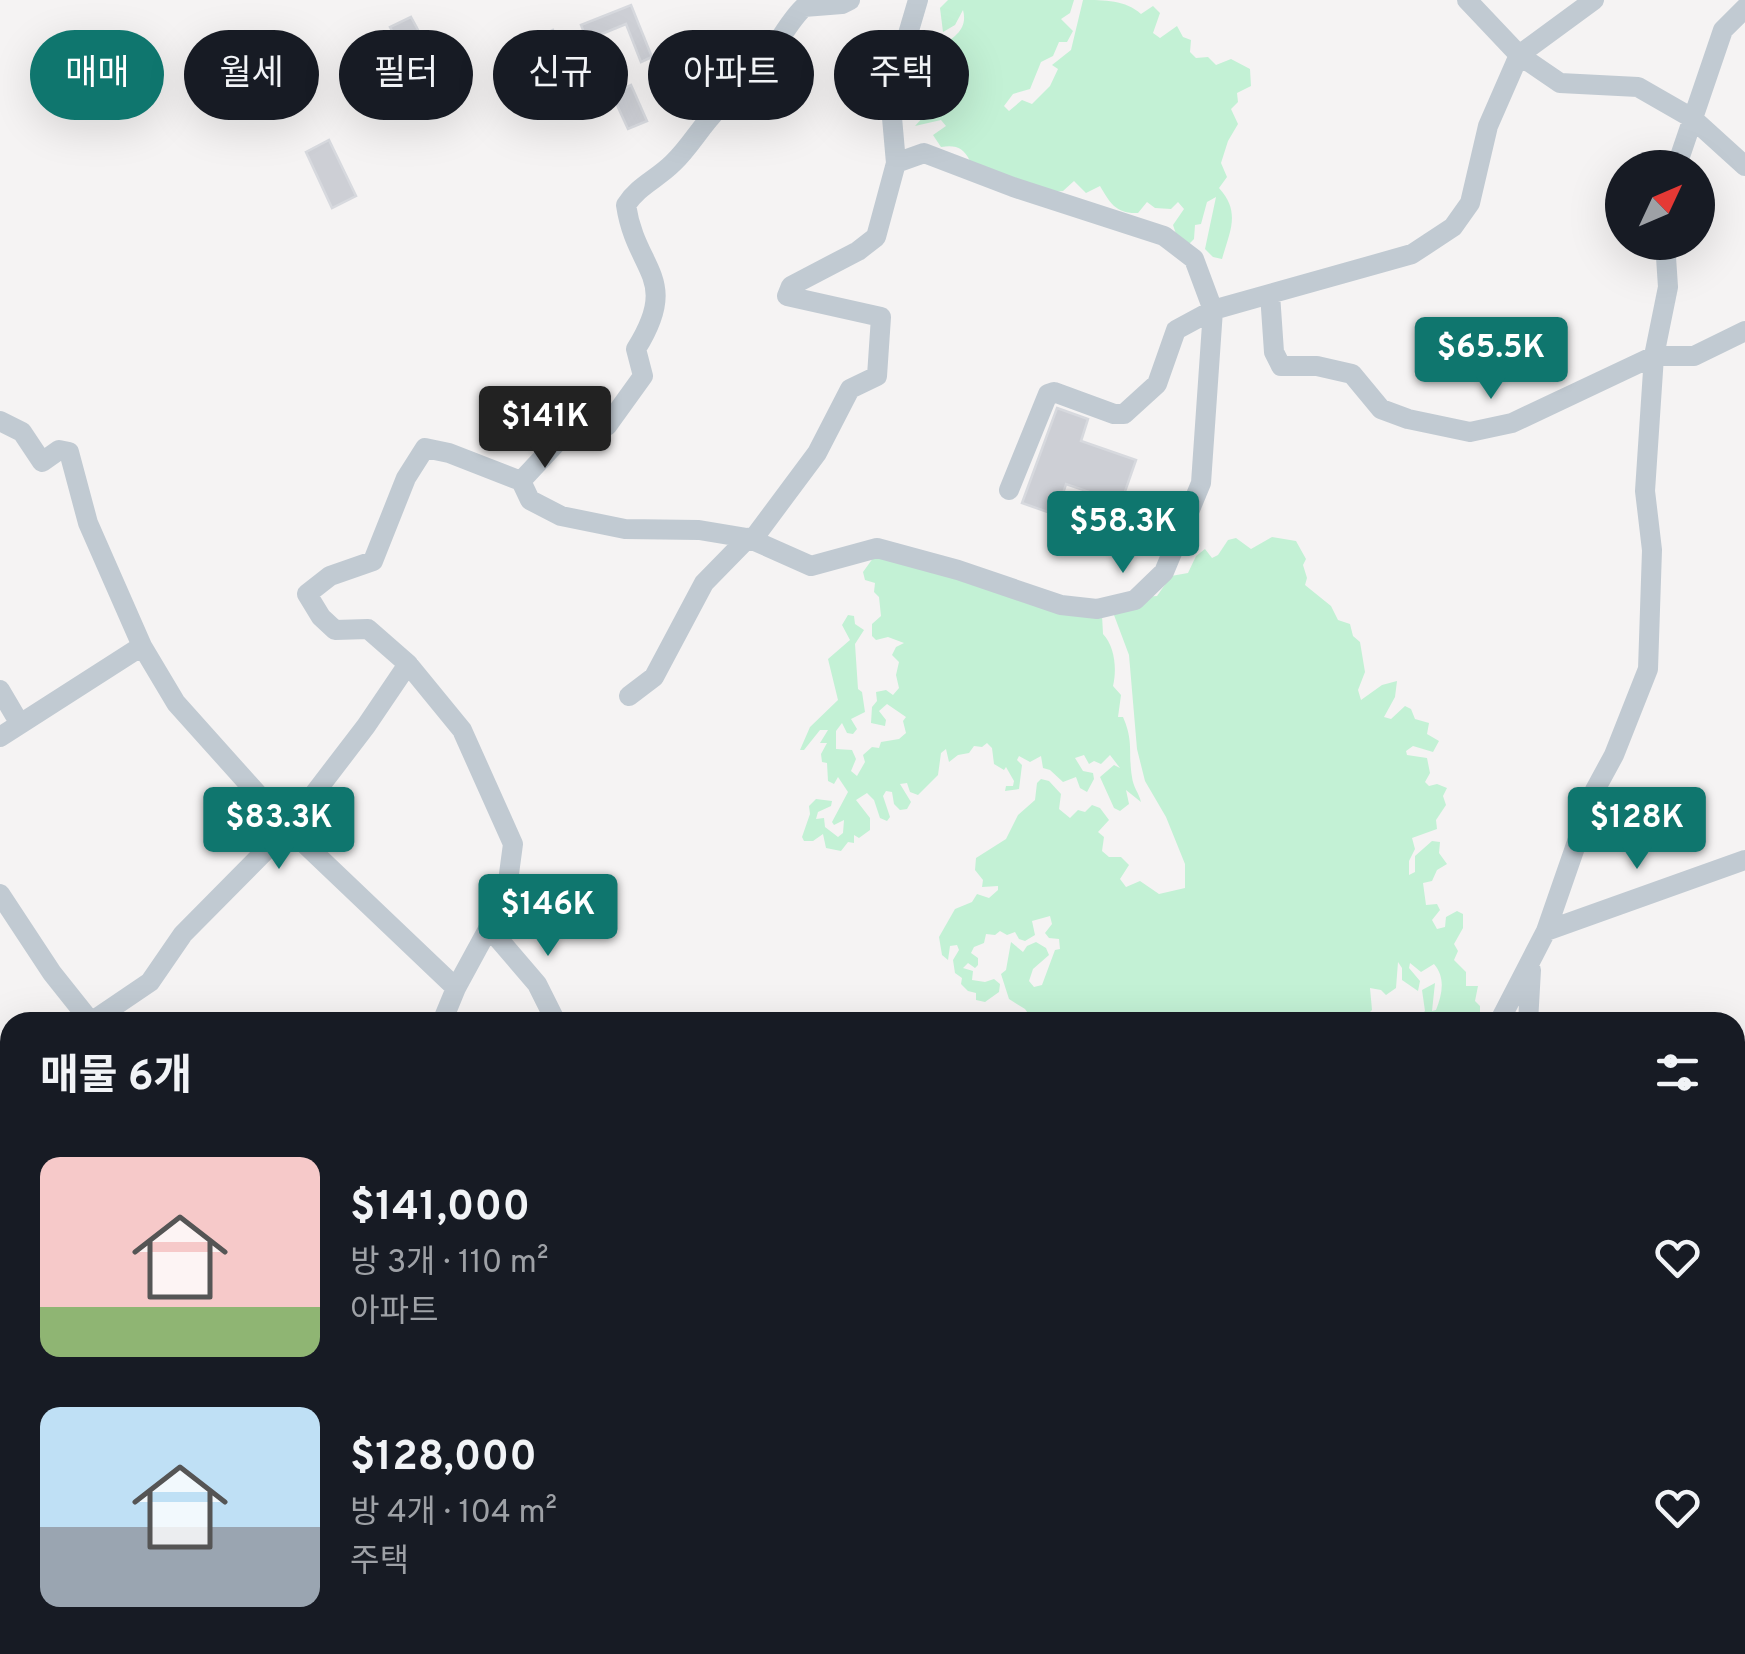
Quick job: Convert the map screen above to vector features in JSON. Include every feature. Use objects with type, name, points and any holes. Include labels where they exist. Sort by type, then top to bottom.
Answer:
[{"type":"street","points":[[522,481],[563,436],[606,426],[643,376],[636,349],[649,329],[658,289],[629,226],[626,205],[634,192],[669,168],[689,147],[716,110],[753,77],[793,17],[804,7],[850,0]]},
{"type":"street","points":[[446,1012],[506,896],[513,844],[462,730],[408,664],[368,630],[335,630],[321,617],[307,594],[330,576],[373,561],[406,478],[425,448],[522,481],[530,500],[561,516],[625,529],[700,530],[753,539],[817,453],[850,390],[878,376],[881,317],[786,296],[790,286],[858,251],[876,237],[896,163],[890,95],[918,0]]},
{"type":"street","points":[[1467,0],[1519,55],[1560,83],[1638,88],[1692,118],[1745,166]]},
{"type":"street","points":[[1009,490],[1048,394],[1054,392],[1124,414],[1157,384],[1176,330],[1213,310],[1412,254],[1453,226],[1470,203],[1488,126],[1519,55],[1594,0]]},
{"type":"street","points":[[1682,150],[1723,30],[1745,8]]},
{"type":"street","points":[[748,538],[812,566],[877,548],[1061,605],[1097,608],[1134,600],[1164,572],[1201,483],[1213,310],[1194,259],[1164,236],[1012,187],[924,152],[896,163]]},
{"type":"street","points":[[1505,1012],[1546,932],[1595,790],[1614,755],[1648,669],[1652,550],[1645,491],[1654,356],[1668,287],[1666,260]]},
{"type":"street","points":[[1270,294],[1274,352],[1281,366],[1317,366],[1352,374],[1382,410],[1470,432],[1512,423],[1654,356],[1694,356],[1745,331]]},
{"type":"street","points":[[0,421],[22,432],[42,462],[59,450],[70,452],[88,523],[142,646],[176,703],[288,828],[456,988]]},
{"type":"street","points":[[629,696],[654,676],[704,583],[748,538]]},
{"type":"street","points":[[0,737],[142,646]]},
{"type":"street","points":[[106,1012],[150,982],[182,934],[288,828],[408,664]]},
{"type":"street","points":[[0,690],[20,724]]},
{"type":"street","points":[[1546,932],[1745,860]]},
{"type":"street","points":[[0,894],[83,1012]]},
{"type":"street","points":[[489,928],[536,984],[551,1012]]},
{"type":"street","points":[[1529,1012],[1532,965]]},
{"type":"green space","points":[[948,0],[1074,0],[1070,13],[1061,19],[1073,31],[1067,42],[1059,42],[1053,56],[1041,62],[1030,89],[1013,94],[1004,106],[1009,111],[1022,100],[1032,104],[1050,86],[1058,69],[1052,65],[1071,50],[1083,0],[1122,3],[1141,14],[1153,6],[1160,13],[1153,33],[1160,38],[1177,26],[1183,37],[1191,40],[1190,52],[1196,58],[1208,57],[1216,65],[1231,59],[1250,69],[1251,86],[1237,93],[1238,102],[1231,109],[1238,124],[1221,163],[1227,177],[1219,188],[1232,214],[1222,259],[1205,249],[1216,197],[1207,202],[1201,224],[1195,225],[1194,239],[1188,245],[1173,225],[1184,209],[1178,202],[1171,209],[1155,208],[1147,202],[1138,213],[1124,212],[1114,206],[1100,186],[1086,193],[1074,181],[1063,191],[1045,193],[970,161],[958,148],[941,147],[933,135],[946,126],[941,120],[969,120],[969,30],[960,30],[963,10],[955,25],[943,30],[940,8]]},
{"type":"green space","points":[[1272,537],[1296,541],[1306,559],[1305,585],[1331,606],[1338,620],[1350,624],[1353,636],[1360,642],[1365,672],[1358,690],[1361,700],[1382,685],[1397,681],[1395,697],[1384,717],[1391,719],[1405,706],[1415,719],[1429,723],[1427,734],[1439,741],[1433,752],[1413,746],[1406,751],[1407,755],[1427,758],[1430,773],[1425,782],[1429,786],[1447,788],[1443,796],[1446,805],[1436,820],[1437,829],[1412,838],[1415,849],[1409,861],[1409,875],[1415,872],[1415,856],[1432,841],[1440,842],[1439,853],[1447,864],[1437,870],[1432,881],[1423,883],[1426,905],[1437,904],[1440,910],[1432,920],[1437,929],[1445,927],[1446,917],[1457,911],[1463,914],[1463,928],[1454,944],[1458,951],[1454,960],[1466,972],[1466,986],[1478,986],[1475,1001],[1480,1012],[1424,1012],[1422,990],[1435,983],[1432,1011],[1436,1010],[1441,993],[1440,975],[1434,964],[1421,972],[1410,963],[1409,968],[1420,981],[1418,991],[1402,980],[1398,962],[1396,988],[1386,995],[1370,988],[1370,1012],[1027,1012],[1009,999],[1001,974],[1006,970],[1011,942],[1023,952],[1036,942],[1049,955],[1033,969],[1029,981],[1034,987],[1042,985],[1055,950],[1060,949],[1059,939],[1049,938],[1045,933],[1052,924],[1050,916],[1032,921],[1035,935],[1025,941],[1015,932],[1007,935],[1000,931],[986,934],[984,943],[974,947],[971,953],[978,958],[978,965],[975,968],[968,963],[963,968],[973,971],[972,980],[994,979],[1000,984],[999,992],[985,1002],[976,1000],[976,993],[968,991],[955,973],[957,945],[950,946],[948,960],[942,955],[939,937],[955,909],[972,902],[977,894],[989,898],[998,890],[998,886],[982,887],[983,880],[975,870],[976,858],[1006,839],[1018,815],[1035,800],[1041,779],[1049,781],[1061,794],[1059,809],[1070,818],[1092,805],[1100,808],[1109,820],[1098,832],[1104,837],[1102,851],[1109,857],[1121,857],[1129,865],[1120,879],[1126,887],[1140,881],[1159,894],[1185,888],[1185,864],[1166,817],[1145,781],[1137,749],[1129,655],[1114,615],[1143,597],[1157,596],[1171,576],[1188,573],[1196,556],[1205,549],[1212,558],[1228,540],[1236,538],[1251,549]]},
{"type":"green space","points":[[876,554],[1102,615],[1103,634],[1114,659],[1113,686],[1121,695],[1118,717],[1123,717],[1126,726],[1133,781],[1141,802],[1126,790],[1129,804],[1120,811],[1114,808],[1100,777],[1114,765],[1120,768],[1110,755],[1101,764],[1089,764],[1084,755],[1075,758],[1083,771],[1093,773],[1087,792],[1080,788],[1076,777],[1063,782],[1043,768],[1041,756],[1030,762],[1019,756],[1019,789],[1005,791],[1014,781],[1006,767],[1004,770],[994,764],[992,748],[987,743],[974,746],[969,753],[949,762],[946,749],[941,753],[938,775],[918,795],[910,792],[907,783],[900,784],[911,802],[907,809],[900,810],[894,804],[892,792],[886,791],[883,796],[890,817],[887,821],[880,818],[867,793],[856,800],[870,818],[870,830],[859,838],[854,835],[854,843],[848,842],[841,851],[826,848],[823,834],[813,841],[804,841],[809,806],[816,799],[832,801],[831,806],[818,812],[816,819],[824,818],[825,827],[838,837],[843,833],[844,820],[834,825],[832,822],[848,792],[838,777],[834,784],[828,781],[827,763],[822,762],[821,754],[827,743],[820,743],[828,730],[820,730],[800,750],[810,727],[838,700],[828,659],[850,640],[842,625],[848,615],[854,616],[855,624],[864,630],[855,644],[858,689],[865,712],[851,719],[857,729],[853,734],[847,733],[842,723],[836,731],[836,749],[852,750],[856,759],[851,771],[857,776],[865,762],[863,755],[872,747],[879,748],[881,742],[899,739],[906,733],[906,717],[887,704],[879,711],[886,720],[885,726],[871,723],[876,692],[886,690],[893,695],[899,688],[899,662],[892,655],[904,643],[888,637],[876,640],[872,636],[872,624],[881,616],[879,597],[874,592],[875,583],[865,580],[863,572]]},
{"type":"building","points":[[631,5],[648,47],[648,59],[641,62],[626,24],[611,30],[583,30],[581,25]]},
{"type":"building","points":[[411,17],[418,30],[392,30],[390,27]]},
{"type":"building","points":[[631,85],[647,121],[628,129],[624,120],[628,120]]},
{"type":"building","points":[[329,140],[356,196],[332,208],[306,152]]},
{"type":"building","points":[[1057,408],[1088,419],[1081,441],[1136,460],[1121,503],[1066,484],[1056,515],[1022,503]]}]
